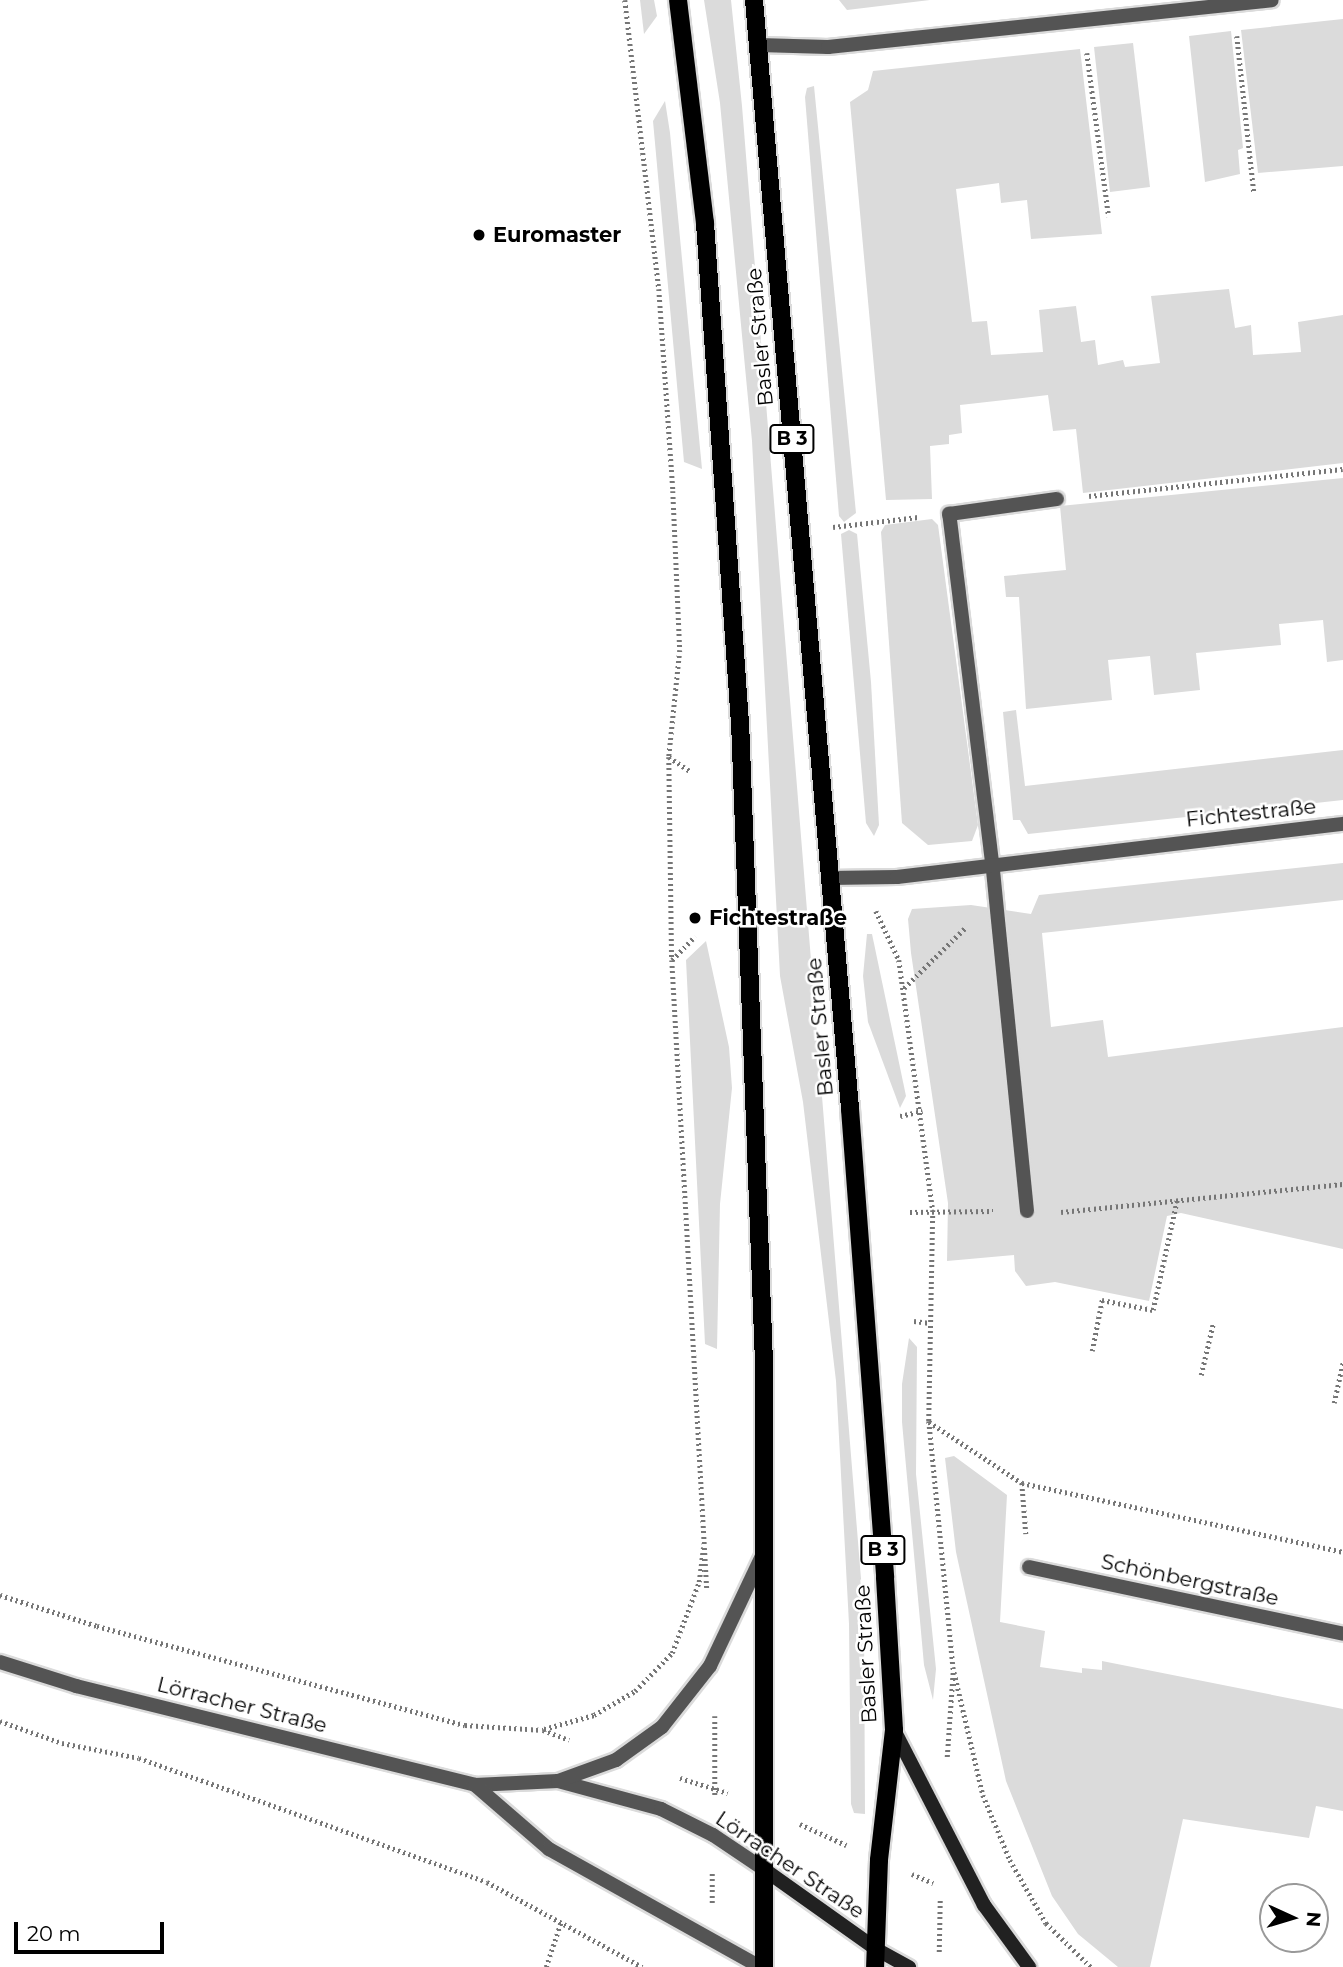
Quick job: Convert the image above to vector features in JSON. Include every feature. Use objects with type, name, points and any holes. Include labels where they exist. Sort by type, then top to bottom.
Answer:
[{"type":"main road","points":[[678,0],[705,223],[734,598],[768,1544],[762,1967]]},
{"type":"main road","name":"Basler Straße","points":[[754,0],[872,1370],[894,1730],[879,1860],[875,1958]]},
{"type":"main road","points":[[894,1730],[984,1905],[1029,1967]]},
{"type":"main road","name":"Lörracher Straße","points":[[765,1870],[875,1958],[909,1967]]},
{"type":"street","points":[[759,45],[828,47],[1272,0]]},
{"type":"street","points":[[1027,1211],[992,862],[949,514],[1057,499]]},
{"type":"street","name":"Fichtestraße","points":[[829,877],[897,877],[992,862],[1343,824]]},
{"type":"street","points":[[558,1782],[616,1760],[662,1727],[710,1665],[768,1544]]},
{"type":"street","name":"Schönbergstraße","points":[[1029,1567],[1343,1634]]},
{"type":"street","name":"Lörracher Straße","points":[[0,1662],[76,1686],[475,1785],[558,1782],[661,1809],[713,1835],[765,1870]]},
{"type":"street","name":"Lörracher Straße","points":[[475,1785],[549,1849],[762,1967]]},
{"type":"path","points":[[0,1595],[97,1626],[465,1725],[543,1730],[594,1714],[635,1691],[672,1653],[699,1582],[705,1528],[672,960],[669,757],[680,650],[673,491],[659,289],[625,0]]},
{"type":"path","points":[[1234,4],[1254,192]]},
{"type":"path","points":[[1083,20],[1109,217]]},
{"type":"path","points":[[1057,499],[1343,469]]},
{"type":"path","points":[[832,527],[949,514]]},
{"type":"path","points":[[669,757],[690,771]]},
{"type":"path","points":[[903,988],[995,898]]},
{"type":"path","points":[[672,960],[695,936]]},
{"type":"path","points":[[899,960],[922,1111],[933,1210],[929,1421],[953,1667],[983,1795],[1010,1860],[1046,1923],[1091,1967]]},
{"type":"path","points":[[900,1116],[922,1111]]},
{"type":"path","points":[[909,1212],[1083,1212],[1343,1184]]},
{"type":"path","points":[[1092,1351],[1102,1300],[1153,1310],[1177,1200]]},
{"type":"path","points":[[914,1321],[930,1324]]},
{"type":"path","points":[[1201,1375],[1213,1324]]},
{"type":"path","points":[[1335,1403],[1343,1362]]},
{"type":"path","points":[[929,1421],[1022,1483],[1343,1552]]},
{"type":"path","points":[[1022,1483],[1029,1567]]},
{"type":"path","points":[[942,1825],[953,1667]]},
{"type":"path","points":[[0,1721],[62,1743],[139,1758],[474,1877],[642,1967]]},
{"type":"path","points":[[939,1967],[941,1886]]},
{"type":"path","points":[[546,1967],[561,1922]]},
{"type":"shaded area","points":[[640,0],[654,0],[657,16],[644,34]]},
{"type":"shaded area","points":[[704,0],[731,0],[742,106],[864,1616],[865,1814],[854,1813],[851,1804],[849,1624],[836,1381],[803,1102],[780,976],[752,441],[720,103]]},
{"type":"shaded area","points":[[839,0],[930,0],[847,10]]},
{"type":"shaded area","points":[[1343,19],[1343,166],[1258,173],[1241,30]]},
{"type":"shaded area","points":[[1231,31],[1243,148],[1238,150],[1240,174],[1205,182],[1189,36]]},
{"type":"shaded area","points":[[1133,43],[1150,187],[1110,192],[1094,47]]},
{"type":"shaded area","points":[[1080,49],[1102,234],[1031,239],[1027,200],[1001,203],[999,183],[956,189],[972,322],[987,321],[991,355],[1043,352],[1039,310],[1076,306],[1081,342],[1095,340],[1098,365],[1123,360],[1125,367],[1160,363],[1151,296],[1229,289],[1235,328],[1251,325],[1253,355],[1301,352],[1298,322],[1343,315],[1343,463],[1083,493],[1076,429],[1053,431],[1048,395],[960,405],[962,433],[949,435],[949,444],[930,446],[932,499],[886,500],[850,102],[868,90],[873,71]]},
{"type":"shaded area","points":[[814,86],[856,513],[844,522],[839,516],[805,97],[807,88]]},
{"type":"shaded area","points":[[665,101],[702,469],[684,462],[653,121]]},
{"type":"shaded area","points":[[1343,478],[1343,660],[1327,662],[1323,620],[1279,624],[1281,645],[1196,653],[1200,690],[1154,695],[1150,656],[1108,660],[1112,700],[1026,709],[1019,597],[1006,597],[1004,576],[1066,570],[1060,506]]},
{"type":"shaded area","points":[[932,519],[938,525],[978,825],[972,841],[928,845],[902,823],[881,532],[885,525]]},
{"type":"shaded area","points":[[849,530],[857,534],[871,682],[879,825],[874,836],[866,823],[841,534]]},
{"type":"shaded area","points":[[1016,710],[1025,786],[1343,750],[1343,800],[1028,834],[1020,820],[1013,820],[1003,712]]},
{"type":"shaded area","points":[[1343,863],[1343,900],[1042,933],[1051,1027],[1103,1020],[1108,1057],[1343,1027],[1343,1249],[1181,1213],[1167,1216],[1149,1301],[1055,1282],[1026,1286],[1015,1271],[1014,1255],[947,1261],[948,1203],[911,953],[908,919],[912,909],[971,905],[1031,914],[1039,895]]},
{"type":"shaded area","points":[[867,934],[872,934],[906,1096],[900,1108],[868,1022],[863,976]]},
{"type":"shaded area","points":[[706,941],[729,1047],[732,1088],[720,1204],[717,1349],[705,1344],[686,960]]},
{"type":"shaded area","points":[[909,1338],[917,1347],[916,1474],[936,1669],[933,1700],[924,1665],[902,1422],[902,1384]]},
{"type":"shaded area","points":[[954,1456],[1007,1495],[1000,1622],[1045,1631],[1040,1667],[1082,1673],[1082,1668],[1102,1670],[1102,1661],[1343,1709],[1343,1811],[1316,1806],[1309,1838],[1183,1819],[1150,1967],[1118,1967],[1078,1934],[1052,1896],[1006,1781],[956,1552],[945,1458]]},
{"type":"place","name":"Euromaster","points":[[479,235]]},
{"type":"place","name":"Fichtestraße","points":[[695,918]]}]
